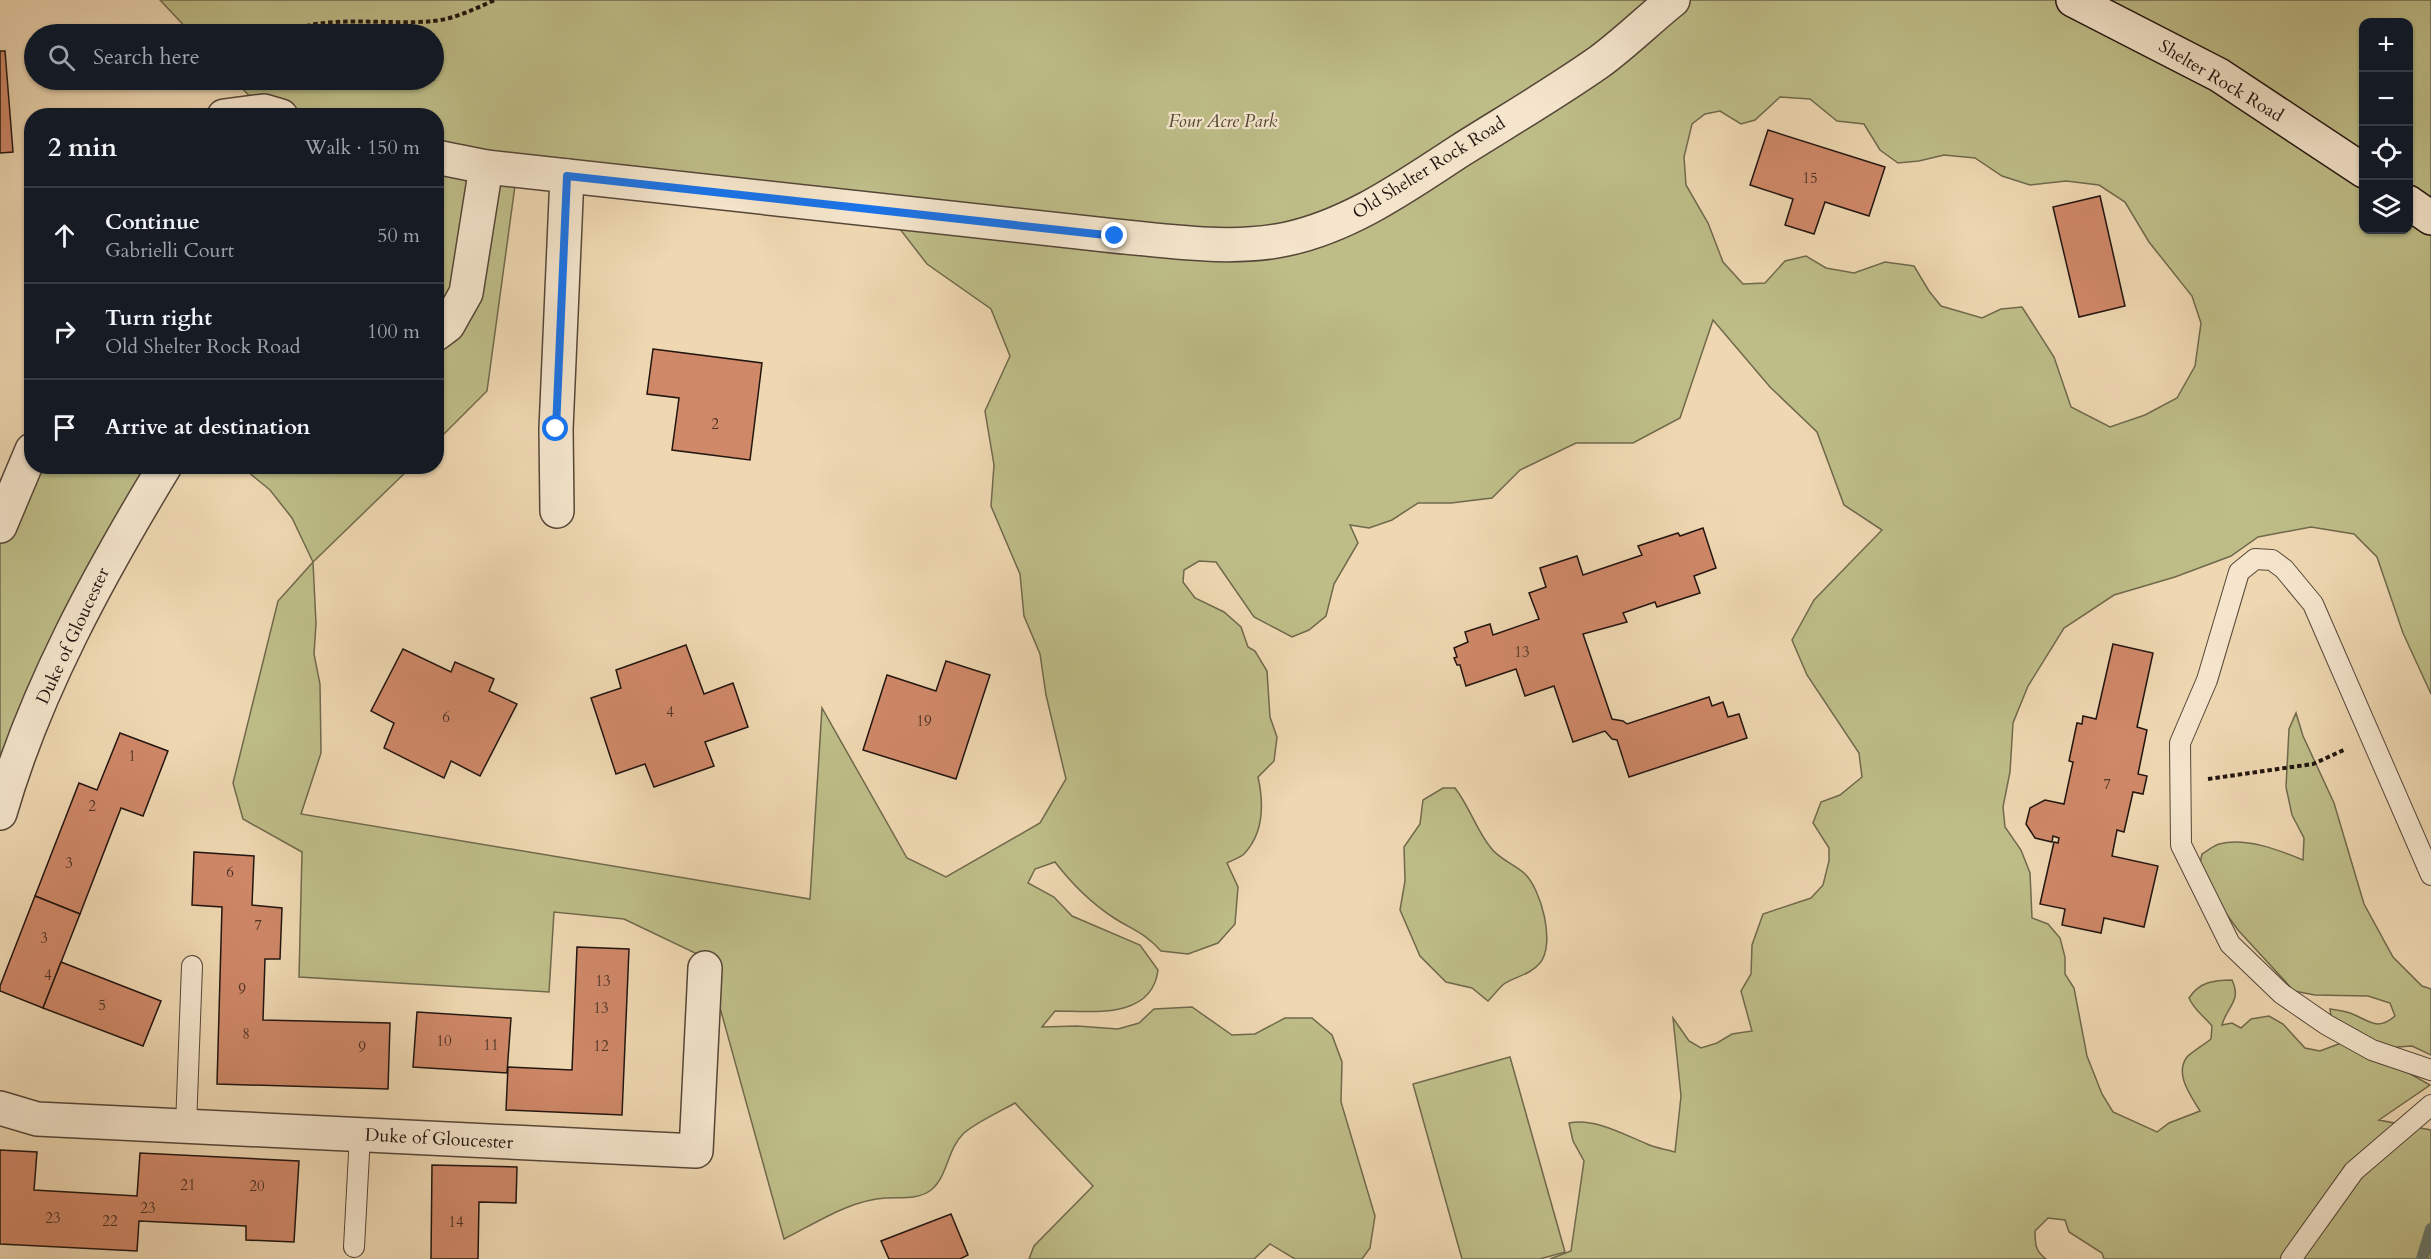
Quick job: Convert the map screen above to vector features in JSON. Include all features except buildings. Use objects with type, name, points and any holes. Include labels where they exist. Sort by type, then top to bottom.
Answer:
[{"type":"street","points":[[1600,61],[1633,19],[1640,0]]},
{"type":"street","name":"Old Shelter Rock Road","points":[[444,159],[486,167],[1115,236],[1191,243],[1260,243],[1319,231],[1396,192],[1600,61],[1672,0]]},
{"type":"street","name":"Shelter Rock Road","points":[[2073,0],[2219,75],[2359,168]]},
{"type":"street","points":[[444,328],[466,293],[486,167]]},
{"type":"street","points":[[557,511],[556,429],[567,176]]},
{"type":"street","points":[[2413,205],[2431,218]]},
{"type":"street","points":[[3,512],[24,467]]},
{"type":"street","name":"Duke of Gloucester","points":[[0,813],[11,772],[68,638],[113,552],[160,474]]},
{"type":"street","name":"Duke of Gloucester","points":[[0,1108],[38,1119],[696,1151],[705,968]]},
{"type":"lane","points":[[2431,875],[2313,604],[2278,564],[2272,560],[2255,559],[2239,572],[2207,680],[2180,743],[2181,845],[2230,944],[2282,994],[2327,1025],[2372,1050],[2431,1070]]},
{"type":"lane","points":[[186,1126],[192,966]]},
{"type":"lane","points":[[2291,1259],[2354,1171],[2431,1105]]},
{"type":"lane","points":[[354,1246],[360,1135]]},
{"type":"path","points":[[321,24],[432,21],[458,17],[495,0]]},
{"type":"path","points":[[2210,779],[2313,764],[2372,738]]},
{"type":"green space","name":"Four Acre Park","points":[[160,0],[2431,0],[2431,694],[2403,633],[2377,557],[2354,534],[2311,527],[2258,537],[2231,556],[2175,577],[2114,595],[2064,628],[2028,686],[2013,723],[2010,772],[2003,807],[2005,827],[2021,850],[2030,873],[2032,918],[2048,924],[2060,938],[2065,957],[2065,974],[2074,988],[2087,1056],[2102,1094],[2113,1112],[2157,1132],[2169,1123],[2200,1111],[2185,1085],[2182,1070],[2187,1057],[2211,1039],[2212,1026],[2189,998],[2202,985],[2213,981],[2232,980],[2235,987],[2235,998],[2222,1025],[2232,1023],[2241,1028],[2251,1019],[2269,1016],[2283,1024],[2305,1048],[2320,1051],[2344,1042],[2331,1018],[2330,1009],[2350,1013],[2378,1024],[2389,1021],[2395,1016],[2390,1003],[2368,996],[2315,995],[2294,991],[2238,930],[2212,894],[2199,868],[2202,854],[2217,845],[2229,842],[2251,843],[2303,860],[2304,838],[2292,815],[2286,787],[2289,729],[2296,713],[2303,736],[2334,803],[2364,904],[2393,957],[2422,986],[2431,989],[2431,1055],[2412,1046],[2397,1047],[2400,1068],[2430,1085],[2379,1120],[2431,1130],[2431,1259],[2303,1259],[2302,1256],[2295,1259],[2104,1259],[2102,1253],[2069,1232],[2065,1220],[2048,1218],[2035,1231],[2036,1246],[2046,1259],[1550,1259],[1571,1251],[1584,1161],[1573,1141],[1569,1123],[1599,1125],[1675,1152],[1681,1096],[1673,1018],[1689,1041],[1701,1048],[1717,1043],[1732,1034],[1752,1031],[1741,991],[1751,974],[1752,945],[1763,914],[1811,898],[1823,885],[1829,861],[1829,848],[1813,823],[1821,802],[1840,795],[1862,777],[1859,753],[1807,675],[1792,640],[1814,600],[1882,530],[1844,505],[1817,432],[1770,387],[1713,320],[1680,418],[1633,443],[1576,443],[1520,470],[1492,498],[1451,503],[1418,503],[1392,520],[1369,528],[1350,525],[1358,543],[1334,584],[1326,616],[1309,630],[1292,637],[1254,617],[1216,562],[1199,561],[1184,570],[1183,582],[1195,598],[1224,612],[1241,627],[1248,647],[1255,651],[1267,671],[1270,717],[1277,737],[1274,761],[1258,777],[1261,797],[1259,828],[1251,846],[1244,854],[1227,863],[1238,887],[1235,924],[1218,943],[1188,954],[1161,951],[1144,936],[1097,906],[1055,862],[1035,869],[1028,883],[1054,897],[1072,916],[1140,945],[1158,970],[1153,986],[1144,998],[1132,1005],[1102,1011],[1055,1011],[1042,1027],[1077,1026],[1118,1029],[1139,1023],[1154,1009],[1192,1007],[1232,1035],[1255,1034],[1285,1018],[1312,1018],[1332,1035],[1342,1062],[1341,1102],[1375,1216],[1370,1248],[1362,1259],[1295,1259],[1270,1244],[1254,1259],[1029,1259],[1034,1246],[1093,1186],[1015,1103],[963,1134],[941,1178],[926,1193],[915,1197],[886,1198],[859,1203],[834,1213],[784,1239],[719,1004],[714,962],[624,919],[554,912],[549,992],[299,977],[302,852],[243,819],[233,783],[278,601],[313,562],[316,624],[314,654],[320,684],[321,753],[301,814],[810,899],[822,708],[907,858],[946,877],[1040,823],[1066,779],[1046,695],[1040,654],[1024,616],[1020,574],[991,506],[994,465],[985,411],[1010,356],[991,309],[927,264],[886,211],[517,171],[487,391],[444,434],[444,108],[261,108],[244,90],[444,90],[444,24],[183,24]],"holes":[[[1780,97],[1810,99],[1837,121],[1864,124],[1880,150],[1898,163],[1944,155],[1975,158],[2002,176],[2030,185],[2066,181],[2099,185],[2125,202],[2149,242],[2192,296],[2201,323],[2195,366],[2177,398],[2145,415],[2110,427],[2071,407],[2054,357],[2022,307],[2001,309],[1982,318],[1941,306],[1914,266],[1885,262],[1854,273],[1826,268],[1806,256],[1785,261],[1765,283],[1743,284],[1723,262],[1708,223],[1686,185],[1684,157],[1692,124],[1705,114],[1720,111],[1741,124],[1755,120]]]},
{"type":"green space","points":[[26,474],[163,474],[0,813],[0,507]]},
{"type":"green space","points":[[251,474],[404,474],[313,562],[292,518],[270,490]]},
{"type":"green space","points":[[1443,788],[1455,788],[1491,848],[1530,880],[1541,903],[1544,916],[1547,943],[1540,963],[1532,970],[1504,984],[1488,1001],[1472,988],[1446,982],[1420,956],[1400,910],[1405,881],[1404,847],[1420,824],[1423,800]]},
{"type":"green space","points":[[1510,1057],[1565,1252],[1540,1259],[1462,1259],[1413,1084]]},
{"type":"waterway","points":[[2422,1259],[2431,1229]]},
{"type":"route","points":[[556,429],[567,176],[1115,236]]}]
